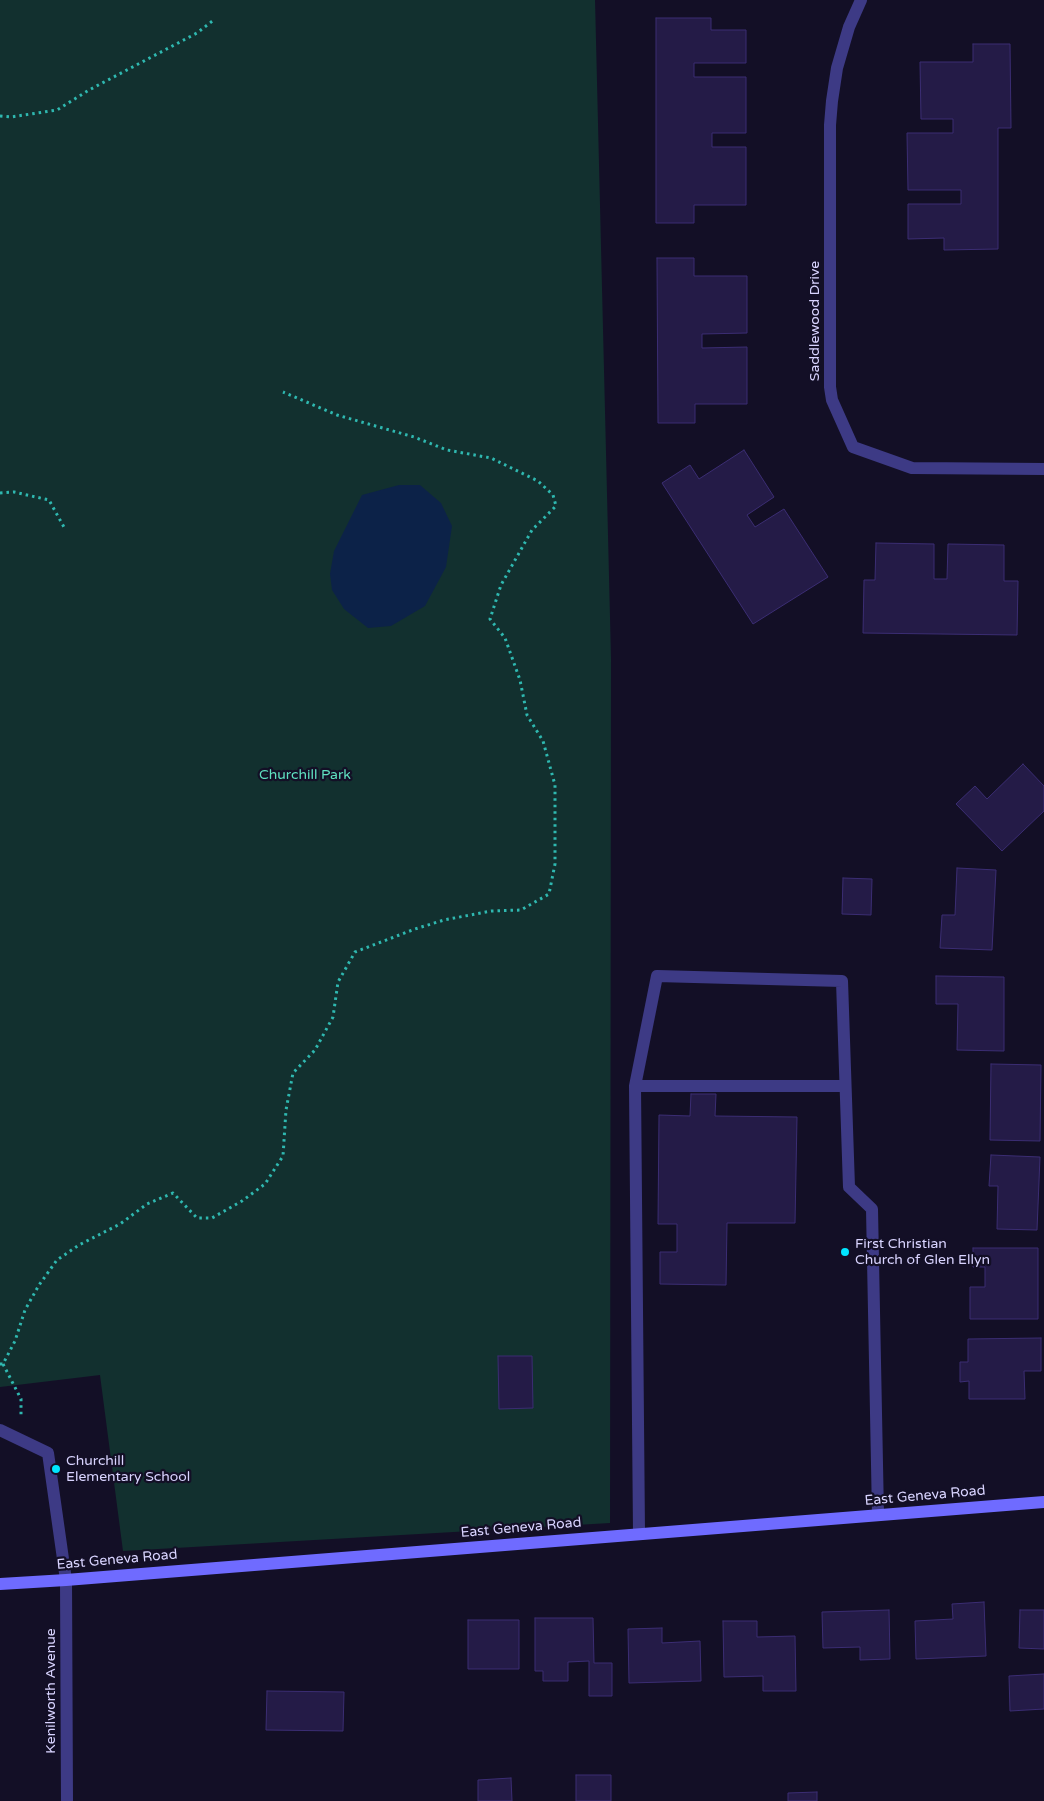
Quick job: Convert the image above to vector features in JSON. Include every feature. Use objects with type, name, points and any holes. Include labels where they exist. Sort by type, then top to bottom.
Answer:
[{"type":"main road","name":"East Geneva Road","points":[[0,1584],[1044,1502]]},
{"type":"street","name":"Saddlewood Drive","points":[[861,0],[849,28],[837,68],[832,101],[830,387],[832,400],[853,447],[912,468],[1044,469]]},
{"type":"street","points":[[639,1533],[635,1086],[657,976],[842,981],[844,1086],[849,1187],[872,1209],[878,1515]]},
{"type":"street","points":[[635,1086],[844,1086]]},
{"type":"street","points":[[0,1430],[21,1439]]},
{"type":"street","name":"Kenilworth Avenue","points":[[21,1439],[48,1452],[66,1580],[67,1801]]},
{"type":"path","points":[[0,116],[11,117],[57,110],[89,90],[197,33],[215,19]]},
{"type":"path","points":[[21,1439],[21,1399],[1,1364],[15,1341],[25,1310],[38,1285],[56,1260],[79,1245],[120,1224],[147,1204],[173,1194],[197,1218],[212,1218],[242,1201],[264,1184],[282,1156],[286,1110],[293,1073],[315,1050],[333,1018],[338,982],[355,952],[444,920],[490,911],[521,910],[549,894],[555,864],[555,785],[544,741],[527,715],[520,680],[505,638],[490,619],[501,585],[532,530],[556,506],[553,495],[538,481],[491,458],[447,450],[414,437],[337,415],[283,392]]},
{"type":"path","points":[[0,493],[14,492],[49,500],[65,529]]},
{"type":"green space","name":"Churchill Park","points":[[0,0],[595,0],[611,659],[610,1523],[123,1551],[100,1375],[0,1387]]},
{"type":"water","points":[[399,485],[420,485],[441,503],[452,526],[446,567],[425,606],[391,626],[368,628],[344,609],[332,590],[330,574],[334,551],[362,495]]},
{"type":"building","points":[[656,18],[711,18],[711,30],[746,30],[746,63],[694,63],[694,77],[746,77],[746,133],[712,133],[712,147],[746,147],[746,205],[694,205],[694,223],[656,223]]},
{"type":"building","points":[[973,44],[1010,44],[1011,128],[998,128],[998,249],[944,250],[944,238],[908,239],[908,204],[961,204],[961,190],[908,190],[907,133],[953,133],[953,119],[921,119],[920,62],[973,62]]},
{"type":"building","points":[[657,258],[694,258],[694,276],[747,276],[747,333],[702,334],[702,348],[747,347],[747,404],[695,404],[695,423],[658,423]]},
{"type":"building","points":[[744,450],[774,497],[747,515],[755,527],[784,509],[828,577],[753,624],[662,483],[690,465],[699,479]]},
{"type":"building","points":[[876,543],[934,544],[934,579],[947,579],[948,544],[1004,545],[1004,581],[1018,581],[1017,635],[863,633],[864,580],[875,580]]},
{"type":"building","points":[[1023,764],[1044,786],[1044,811],[1002,851],[956,804],[975,786],[987,799]]},
{"type":"building","points":[[957,868],[996,870],[992,950],[940,948],[942,915],[955,915]]},
{"type":"building","points":[[843,878],[872,879],[871,915],[842,914]]},
{"type":"building","points":[[936,976],[1004,977],[1004,1051],[957,1050],[958,1004],[936,1004]]},
{"type":"building","points":[[991,1064],[1041,1065],[1040,1141],[990,1140]]},
{"type":"building","points":[[691,1094],[716,1094],[715,1116],[797,1117],[795,1223],[727,1223],[726,1285],[660,1284],[660,1252],[677,1252],[677,1224],[658,1224],[659,1115],[690,1116]]},
{"type":"building","points":[[991,1155],[1040,1157],[1037,1230],[997,1229],[998,1186],[989,1186]]},
{"type":"building","points":[[973,1248],[1038,1248],[1038,1319],[970,1319],[970,1287],[985,1287],[985,1267],[973,1267]]},
{"type":"building","points":[[1041,1338],[1041,1371],[1024,1371],[1025,1399],[969,1399],[969,1381],[960,1382],[960,1362],[968,1362],[968,1339]]},
{"type":"building","points":[[498,1356],[532,1356],[533,1408],[499,1409]]},
{"type":"building","points":[[984,1602],[986,1656],[916,1659],[915,1621],[953,1619],[952,1604]]},
{"type":"building","points":[[889,1610],[890,1659],[860,1660],[860,1647],[823,1648],[822,1612]]},
{"type":"building","points":[[1020,1610],[1044,1610],[1044,1649],[1019,1648]]},
{"type":"building","points":[[535,1618],[593,1618],[594,1663],[612,1663],[612,1696],[589,1696],[589,1661],[568,1662],[568,1681],[543,1681],[543,1671],[535,1671]]},
{"type":"building","points":[[468,1620],[519,1620],[519,1669],[468,1669]]},
{"type":"building","points":[[723,1621],[757,1621],[757,1637],[795,1636],[796,1691],[763,1691],[763,1676],[724,1677]]},
{"type":"building","points":[[662,1628],[662,1643],[700,1641],[701,1681],[629,1683],[628,1629]]},
{"type":"building","points":[[1044,1674],[1044,1709],[1010,1711],[1009,1676]]},
{"type":"building","points":[[267,1691],[344,1692],[343,1731],[266,1730]]},
{"type":"building","points":[[576,1775],[611,1775],[611,1801],[576,1801]]},
{"type":"building","points":[[511,1778],[512,1801],[478,1801],[478,1780]]},
{"type":"building","points":[[817,1792],[817,1801],[788,1801],[788,1793]]},
{"type":"place","name":"First Christian Church of Glen Ellyn","points":[[845,1252]]},
{"type":"place","name":"Churchill Elementary School","points":[[56,1469]]}]
